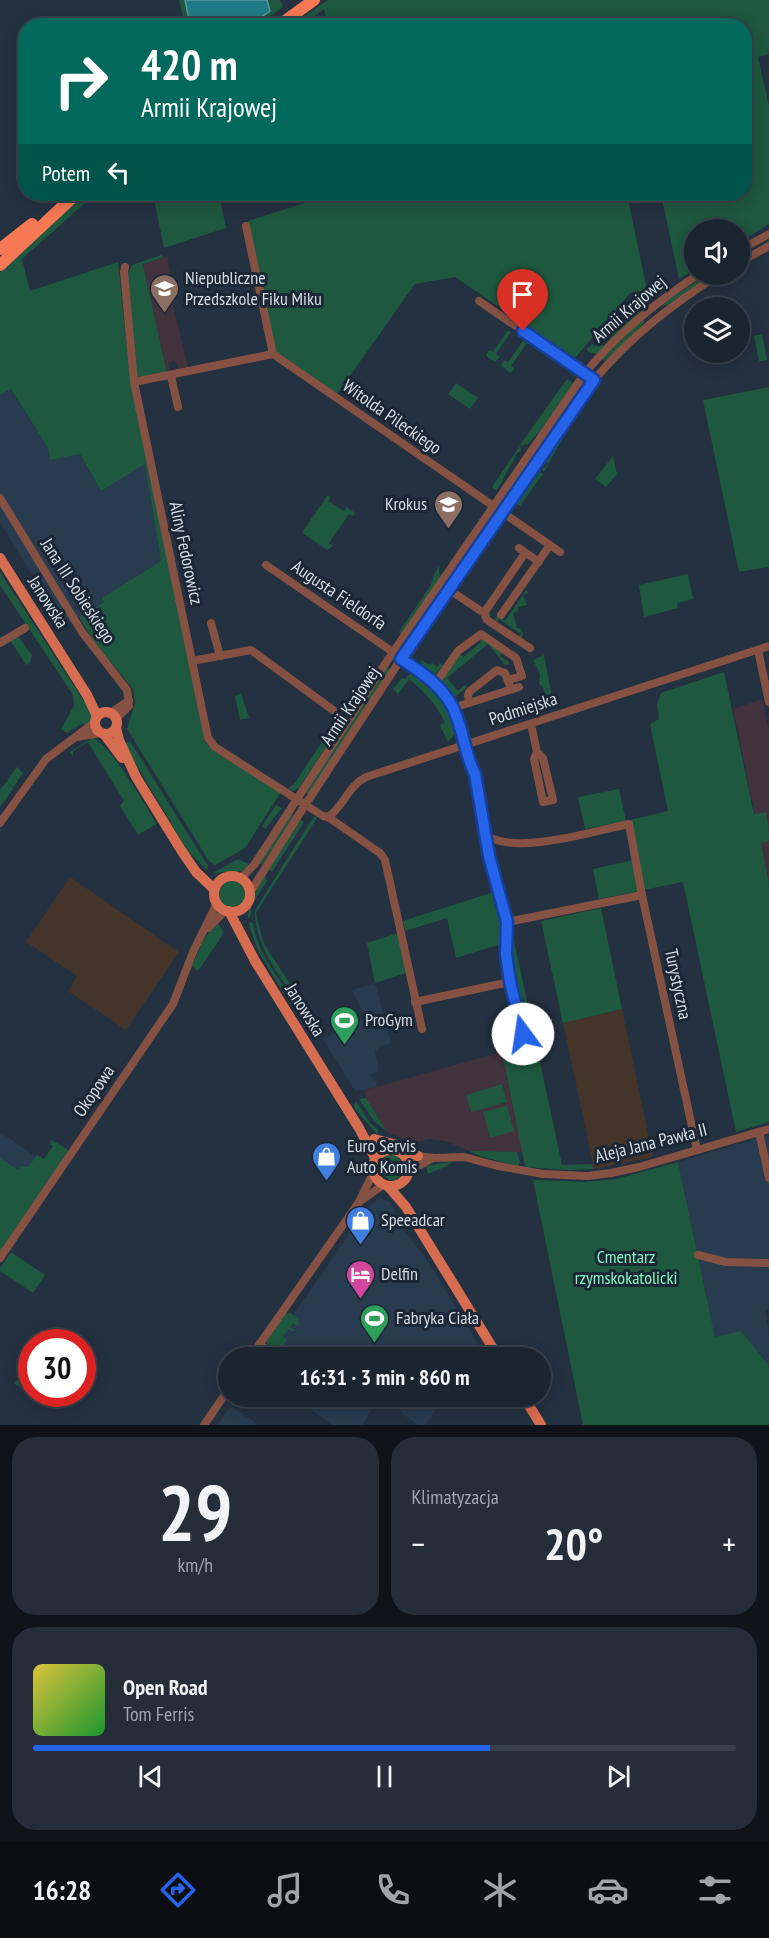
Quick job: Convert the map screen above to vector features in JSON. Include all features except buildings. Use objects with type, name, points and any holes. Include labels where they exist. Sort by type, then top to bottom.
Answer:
[{"type":"highway","points":[[289,18],[314,0]]},
{"type":"highway","points":[[0,249],[30,226],[57,201]]},
{"type":"highway","points":[[0,265],[69,201]]},
{"type":"main road","points":[[0,254],[30,226]]},
{"type":"main road","name":"Janowska","points":[[0,558],[105,722],[131,770],[190,863],[196,872],[218,885]]},
{"type":"main road","points":[[230,876],[241,879],[248,886],[247,902],[242,908],[224,908],[218,885],[230,876]]},
{"type":"main road","name":"Janowska","points":[[224,908],[255,962],[359,1128],[379,1155]]},
{"type":"main road","name":"Janowska","points":[[242,908],[244,940]]},
{"type":"main road","name":"Janowska","points":[[359,1128],[374,1139],[379,1155]]},
{"type":"main road","points":[[374,1139],[397,1145],[412,1157]]},
{"type":"main road","points":[[412,1157],[397,1151],[379,1155],[373,1173],[377,1180],[406,1207],[493,1347]]},
{"type":"main road","points":[[406,1207],[402,1183],[409,1171],[412,1157]]},
{"type":"main road","points":[[386,1186],[402,1183]]},
{"type":"main road","points":[[530,1407],[541,1425]]},
{"type":"street","points":[[134,382],[273,354],[246,226]]},
{"type":"street","points":[[750,244],[769,234]]},
{"type":"street","points":[[750,256],[769,246]]},
{"type":"street","name":"Aliny Fedorowicz","points":[[125,267],[134,382],[207,735],[215,747],[305,805]]},
{"type":"street","name":"Armii Krajowej","points":[[241,879],[254,865],[393,653],[585,373],[615,340],[650,308],[684,284]]},
{"type":"street","name":"Armii Krajowej","points":[[249,894],[401,659],[594,380],[627,343],[657,316],[704,285]]},
{"type":"street","points":[[479,301],[594,380]]},
{"type":"street","points":[[650,308],[657,316]]},
{"type":"street","name":"Witolda Pileckiego","points":[[273,354],[502,513]]},
{"type":"street","points":[[171,376],[178,407]]},
{"type":"street","name":"Jana III Sobieskiego","points":[[0,498],[82,632],[122,681],[129,700],[127,710],[76,737],[52,753],[40,765],[0,823]]},
{"type":"street","points":[[502,513],[560,552]]},
{"type":"street","points":[[501,615],[550,545]]},
{"type":"street","points":[[484,613],[509,577],[521,552],[539,562]]},
{"type":"street","name":"Augusta Fieldorfa","points":[[266,564],[401,659]]},
{"type":"street","points":[[509,577],[520,585]]},
{"type":"street","points":[[457,595],[484,613],[491,623],[530,648]]},
{"type":"street","points":[[211,623],[219,656]]},
{"type":"street","points":[[482,635],[491,623]]},
{"type":"street","points":[[0,643],[25,628]]},
{"type":"street","points":[[435,684],[458,651],[476,636],[482,635],[516,658],[522,675],[508,680]]},
{"type":"street","name":"Podmiejska","points":[[328,817],[334,813],[350,789],[360,780],[769,646]]},
{"type":"street","points":[[192,661],[251,650],[333,710]]},
{"type":"street","points":[[758,650],[769,702]]},
{"type":"street","points":[[401,659],[435,684],[453,708],[475,774],[489,856],[507,922],[506,954],[510,982],[523,1034]]},
{"type":"street","points":[[453,708],[469,703],[515,688],[502,670],[494,671],[469,692],[469,703]]},
{"type":"street","points":[[531,724],[537,752],[543,758],[553,800],[543,802],[534,759],[537,752]]},
{"type":"street","points":[[305,805],[328,817],[380,853],[385,860],[422,1029]]},
{"type":"street","name":"Turystyczna","points":[[486,835],[499,842],[531,844],[629,824],[697,1150]]},
{"type":"street","points":[[507,922],[642,894]]},
{"type":"street","name":"Okopowa","points":[[0,1258],[173,1004],[201,935],[224,908]]},
{"type":"street","points":[[415,1002],[510,982]]},
{"type":"street","name":"Aleja Jana Pawła II","points":[[412,1157],[464,1157],[543,1174],[588,1176],[622,1171],[769,1129]]},
{"type":"street","points":[[759,1132],[769,1178]]},
{"type":"street","name":"Aleja Jana Pawła II","points":[[409,1171],[434,1158]]},
{"type":"street","points":[[257,1347],[359,1202],[373,1173]]},
{"type":"street","points":[[359,1202],[386,1186]]},
{"type":"street","points":[[698,1255],[726,1262],[769,1263]]},
{"type":"street","points":[[259,1344],[263,1347]]},
{"type":"street","points":[[204,1425],[218,1405]]},
{"type":"shaded area","name":"Niepubliczne Przedszkole Fiku Miku","points":[[167,256],[176,300],[173,305],[188,367],[178,369],[175,361],[168,363],[170,370],[166,371],[143,264]]},
{"type":"shaded area","points":[[11,389],[48,448],[50,460],[80,454],[101,491],[145,463],[161,561],[102,598],[104,602],[68,624],[35,580],[0,522],[0,395]]},
{"type":"shaded area","points":[[762,699],[769,730],[769,882],[733,709]]},
{"type":"shaded area","points":[[70,877],[179,952],[126,1030],[68,991],[77,976],[26,942]]},
{"type":"shaded area","points":[[375,983],[391,1043],[375,1051],[379,1071],[369,1075],[376,1081],[377,1087],[355,1091],[323,1039],[366,1018],[352,990]]},
{"type":"shaded area","points":[[622,1009],[653,1157],[594,1169],[563,1023]]},
{"type":"shaded area","points":[[502,1052],[522,1152],[469,1151],[445,1141],[429,1139],[416,1143],[387,1132],[366,1098],[365,1090]]},
{"type":"shaded area","points":[[0,1132],[39,1159],[0,1215]]},
{"type":"shaded area","points":[[769,1135],[769,1309],[765,1310],[769,1334],[769,1366],[715,1337],[678,1162]]},
{"type":"shaded area","points":[[380,1198],[390,1202],[406,1233],[427,1260],[480,1347],[271,1347],[368,1207]]},
{"type":"shaded area","points":[[230,1407],[256,1423],[255,1425],[217,1425]]},
{"type":"shaded area","points":[[307,1407],[374,1407],[362,1425],[333,1425]]},
{"type":"shaded area","points":[[403,1407],[438,1407],[425,1425],[418,1425],[400,1412]]},
{"type":"green space","points":[[179,0],[280,0],[283,7],[268,18],[183,18]]},
{"type":"green space","points":[[328,0],[769,0],[769,54],[758,57],[769,106],[769,224],[750,236],[750,219],[684,219],[684,276],[679,279],[662,201],[752,201],[752,18],[326,18],[324,9],[312,18],[301,18]]},
{"type":"green space","points":[[74,201],[87,201],[22,259],[30,291],[118,262],[130,376],[205,742],[281,792],[245,848],[215,865],[209,861],[127,729],[135,703],[133,689],[93,640],[79,617],[104,602],[102,598],[161,561],[145,464],[101,491],[80,454],[50,460],[48,448],[11,389],[0,395],[0,273]]},
{"type":"green space","points":[[154,201],[220,201],[226,228],[164,248]]},
{"type":"green space","points":[[311,201],[628,201],[647,290],[630,293],[575,358],[455,277],[415,284],[337,394],[276,351],[248,221]]},
{"type":"green space","points":[[161,255],[164,257],[143,264],[167,374],[140,379],[136,377],[127,276],[132,265]]},
{"type":"green space","points":[[691,285],[698,285],[667,305],[661,305]]},
{"type":"green space","points":[[634,303],[642,303],[641,312],[597,354],[588,352],[587,349],[592,344],[595,346],[600,343],[604,346],[635,308],[632,306]]},
{"type":"green space","points":[[644,318],[644,323],[605,361],[602,359]]},
{"type":"green space","points":[[508,330],[511,332],[496,354],[500,357],[495,362],[486,356],[489,350],[493,352]]},
{"type":"green space","points":[[762,334],[767,360],[759,361],[754,336]]},
{"type":"green space","points":[[523,341],[527,343],[511,366],[515,369],[510,373],[501,365],[504,360],[508,362]]},
{"type":"green space","points":[[567,379],[573,384],[541,430],[527,445],[525,443],[523,446],[520,445]]},
{"type":"green space","points":[[456,383],[478,398],[470,409],[448,394]]},
{"type":"green space","points":[[769,387],[769,567],[739,572],[703,400]]},
{"type":"green space","points":[[578,388],[581,390],[508,498],[505,495]]},
{"type":"green space","points":[[570,425],[544,472],[542,470],[548,464],[557,438]]},
{"type":"green space","points":[[519,447],[522,449],[515,455],[497,490],[492,487]]},
{"type":"green space","points":[[613,456],[617,474],[606,487],[595,479]]},
{"type":"green space","points":[[540,472],[543,474],[520,506],[515,503]]},
{"type":"green space","points":[[327,496],[331,496],[328,501],[344,511],[347,507],[355,513],[353,516],[349,514],[329,543],[333,546],[327,550],[303,531]]},
{"type":"green space","points":[[487,521],[490,523],[410,641],[407,638]]},
{"type":"green space","points":[[439,566],[440,578],[401,635],[399,632],[431,585]]},
{"type":"green space","points":[[0,572],[89,709],[92,719],[85,726],[83,723],[67,733],[61,729],[74,706],[73,695],[0,585]]},
{"type":"green space","points":[[688,574],[693,599],[677,603],[678,608],[644,617],[639,585]]},
{"type":"green space","points":[[527,589],[528,593],[523,595],[527,605],[518,607],[518,611],[513,613],[517,628],[521,628],[523,635],[520,639],[518,638],[521,634],[499,619],[496,623],[489,618],[488,612],[494,620],[497,616],[505,621]]},
{"type":"green space","points":[[18,636],[32,655],[30,663],[26,665],[10,640]]},
{"type":"green space","points":[[479,637],[498,649],[502,653],[500,656],[509,664],[505,665],[488,644],[447,678],[458,691],[465,685],[467,687],[470,685],[452,699],[440,683],[459,653],[463,657],[481,642]]},
{"type":"green space","points":[[544,655],[552,697],[547,698],[539,684],[540,674],[533,660]]},
{"type":"green space","points":[[421,660],[437,667],[440,663],[443,665],[433,675],[422,666]]},
{"type":"green space","points":[[387,667],[390,669],[308,794],[305,792]]},
{"type":"green space","points":[[414,670],[450,712],[458,731],[448,742],[440,725],[445,723],[442,716],[420,688],[409,679],[398,694],[393,689],[402,678],[405,679]]},
{"type":"green space","points":[[724,672],[754,814],[766,812],[769,828],[769,841],[761,843],[769,883],[769,1122],[736,1132],[683,882],[599,899],[593,869],[633,860],[626,821],[668,811],[650,724],[659,719],[657,704],[661,693]]},
{"type":"green space","points":[[241,693],[249,718],[240,720],[235,696]]},
{"type":"green space","points":[[340,711],[344,716],[343,720],[299,788],[293,791],[288,789],[295,783]]},
{"type":"green space","points":[[93,738],[100,742],[117,762],[155,821],[156,824],[138,835],[120,806],[124,801],[88,742],[73,751],[73,756],[69,752]]},
{"type":"green space","points":[[130,741],[208,866],[207,870],[187,850],[124,744]]},
{"type":"green space","points":[[17,767],[23,773],[13,788],[7,780]]},
{"type":"green space","points":[[7,781],[13,789],[0,807],[0,790]]},
{"type":"green space","points":[[619,789],[626,821],[585,829],[578,797]]},
{"type":"green space","points":[[276,805],[282,808],[265,829],[262,826]]},
{"type":"green space","points":[[291,814],[294,816],[262,865],[259,863]]},
{"type":"green space","points":[[314,816],[317,818],[256,913],[263,942],[313,1020],[311,1021],[267,955],[256,925],[255,910]]},
{"type":"green space","points":[[300,820],[304,822],[272,872],[268,869]]},
{"type":"green space","points":[[238,859],[249,864],[242,871],[213,873]]},
{"type":"green space","points":[[265,875],[267,881],[251,906],[251,915],[248,919],[251,902]]},
{"type":"green space","points":[[232,881],[241,885],[245,894],[241,903],[232,907],[223,903],[219,894],[223,885]]},
{"type":"green space","points":[[503,889],[562,1165],[592,1164],[594,1169],[566,1170],[525,1167],[502,1052],[519,1046],[498,945],[456,958],[447,918],[405,931],[403,921]]},
{"type":"green space","points":[[601,908],[622,1009],[563,1023],[541,921]]},
{"type":"green space","points":[[217,922],[223,931],[222,936],[198,971],[192,966],[203,941]]},
{"type":"green space","points":[[248,922],[253,923],[260,946],[270,966],[296,1005],[290,1004],[258,951]]},
{"type":"green space","points":[[398,933],[406,973],[375,983],[367,943]]},
{"type":"green space","points":[[502,1084],[507,1102],[471,1112],[466,1095]]},
{"type":"green space","points":[[366,1098],[387,1132],[374,1121],[359,1099]]},
{"type":"green space","points":[[356,1101],[370,1123],[379,1131],[377,1134],[355,1109]]},
{"type":"green space","points":[[507,1106],[514,1131],[490,1138],[483,1112]]},
{"type":"green space","points":[[51,1140],[68,1151],[0,1253],[0,1158],[18,1170],[21,1166],[28,1167],[37,1155],[44,1159],[53,1146],[50,1144]]},
{"type":"green space","points":[[469,1151],[517,1152],[520,1162],[518,1166]]},
{"type":"green space","points":[[388,1154],[397,1156],[402,1163],[402,1175],[395,1180],[389,1180],[382,1174],[382,1164],[378,1158]]},
{"type":"green space","points":[[453,1161],[447,1166],[428,1174],[426,1166]]},
{"type":"green space","name":"Cmentarz rzymskokatolicki","points":[[678,1162],[715,1337],[741,1331],[769,1366],[769,1425],[583,1425],[533,1180],[586,1182],[616,1179]]},
{"type":"green space","points":[[11,1252],[45,1275],[33,1293],[0,1271]]},
{"type":"green space","points":[[290,1313],[298,1318],[299,1324],[297,1326],[293,1323],[290,1327],[295,1330],[293,1332],[289,1329],[283,1336],[287,1340],[283,1347],[268,1347],[267,1339],[285,1314]]},
{"type":"water","points":[[185,0],[267,0],[270,11],[260,18],[189,18]]},
{"type":"place","name":"Niepubliczne Przedszkole Fiku Miku","points":[[164,314]]},
{"type":"place","name":"Krokus","points":[[448,530]]},
{"type":"place","name":"ProGym","points":[[344,1046]]},
{"type":"place","name":"Euro Servis Auto Komis","points":[[326,1182]]},
{"type":"place","name":"Speeadcar","points":[[360,1246]]},
{"type":"place","name":"Delfin","points":[[360,1300]]},
{"type":"place","name":"Fabryka Ciała","points":[[375,1344]]},
{"type":"route","points":[[523,331],[594,380],[401,659],[419,670],[435,684],[456,713],[475,774],[489,856],[507,922],[506,954],[510,982],[523,1034]]}]
